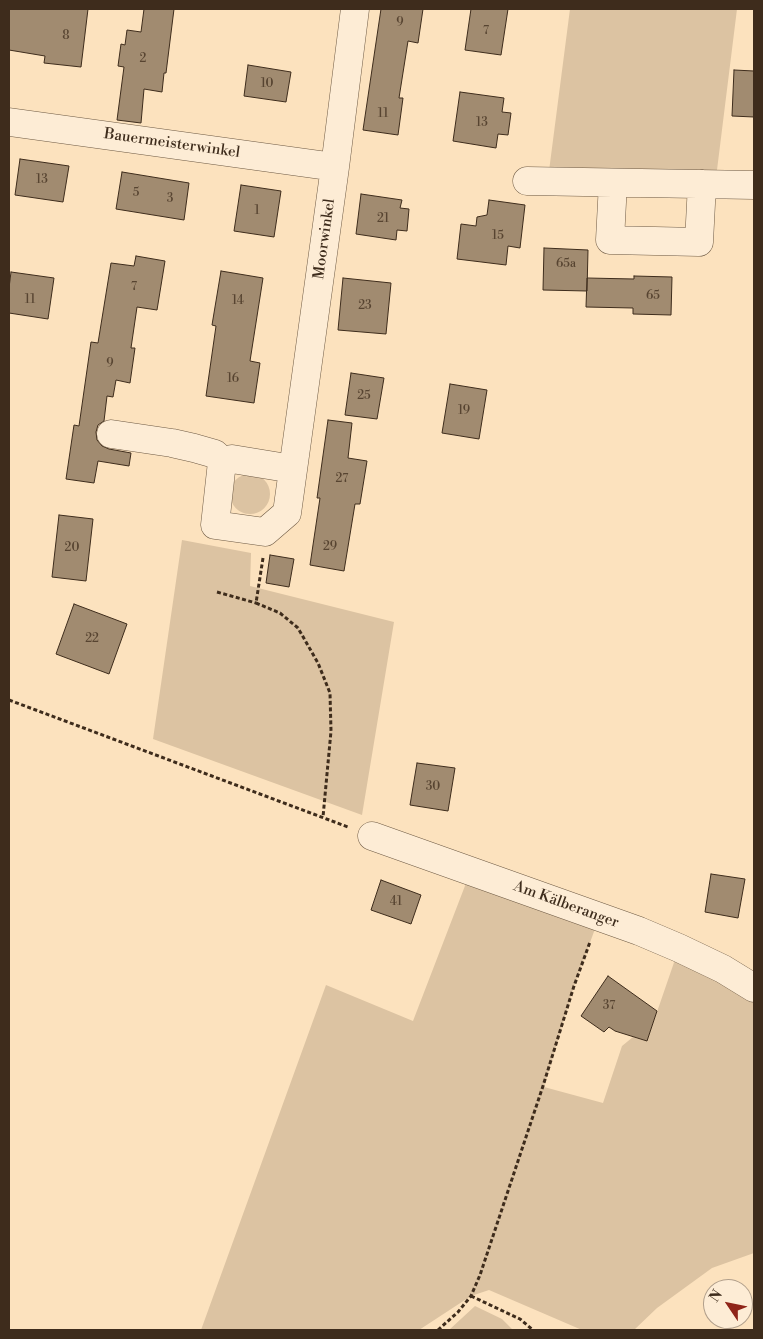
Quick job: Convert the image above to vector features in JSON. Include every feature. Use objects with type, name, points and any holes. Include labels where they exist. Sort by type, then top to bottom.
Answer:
[{"type":"street","name":"Moorwinkel","points":[[265,532],[288,513],[355,9]]},
{"type":"street","name":"Bauermeisterwinkel","points":[[9,122],[335,167]]},
{"type":"street","points":[[527,181],[754,185]]},
{"type":"street","points":[[613,183],[610,240],[699,242],[702,184]]},
{"type":"street","points":[[111,434],[194,448],[214,454],[222,462]]},
{"type":"street","points":[[222,462],[232,459],[294,469]]},
{"type":"street","points":[[222,462],[215,525],[265,532]]},
{"type":"street","name":"Am Kälberanger","points":[[372,836],[639,931],[723,969],[754,988]]},
{"type":"path","points":[[256,603],[265,532]]},
{"type":"path","points":[[9,700],[323,818],[331,731],[330,692],[318,663],[298,628],[280,612],[217,592]]},
{"type":"path","points":[[438,1330],[458,1312],[471,1296],[543,1086],[574,986],[599,918]]},
{"type":"path","points":[[471,1296],[520,1319],[533,1330]]},
{"type":"shaded area","points":[[570,9],[737,9],[716,178],[549,171]]},
{"type":"shaded area","points":[[254,474],[261,477],[267,483],[270,494],[269,502],[261,511],[254,514],[246,514],[239,511],[231,502],[230,490],[233,483],[242,475]]},
{"type":"shaded area","points":[[182,540],[251,553],[250,586],[394,622],[362,815],[153,739]]},
{"type":"shaded area","points":[[468,878],[599,918],[574,986],[544,1087],[603,1103],[622,1046],[633,1037],[647,1041],[679,948],[754,988],[754,1253],[712,1268],[657,1308],[634,1330],[582,1330],[489,1290],[471,1296],[419,1330],[201,1330],[326,985],[413,1021]]},
{"type":"shaded area","points":[[475,1306],[502,1319],[513,1330],[449,1330]]},
{"type":"building","points":[[9,9],[88,9],[81,67],[44,63],[45,56],[9,50]]},
{"type":"building","points":[[144,9],[174,9],[162,92],[144,89],[141,123],[117,120],[124,67],[118,66],[121,44],[125,45],[127,30],[141,32]]},
{"type":"building","points":[[381,9],[423,9],[418,43],[408,41],[399,98],[403,98],[398,135],[363,130]]},
{"type":"building","points":[[471,9],[508,9],[501,55],[465,50]]},
{"type":"building","points":[[248,65],[291,72],[286,102],[244,96]]},
{"type":"building","points":[[734,70],[754,71],[754,117],[732,116]]},
{"type":"building","points":[[460,92],[504,98],[502,112],[511,113],[508,135],[498,134],[496,148],[453,141]]},
{"type":"building","points":[[20,159],[69,166],[63,202],[15,195]]},
{"type":"building","points":[[122,172],[189,183],[184,220],[116,209]]},
{"type":"building","points":[[241,185],[281,191],[274,237],[234,231]]},
{"type":"building","points":[[361,194],[402,200],[400,208],[409,209],[407,231],[397,230],[396,240],[356,234]]},
{"type":"building","points":[[489,200],[525,205],[520,248],[508,246],[506,265],[457,259],[461,224],[476,226],[477,217],[487,215]]},
{"type":"building","points":[[544,248],[588,250],[587,291],[543,290]]},
{"type":"building","points":[[136,256],[165,261],[157,310],[137,307],[131,348],[135,348],[130,383],[116,380],[113,397],[107,396],[104,421],[98,425],[96,432],[97,440],[102,446],[131,453],[129,466],[98,461],[94,483],[66,479],[74,425],[79,426],[91,342],[98,343],[111,263],[134,266]]},
{"type":"building","points":[[221,271],[263,278],[250,361],[260,363],[254,403],[206,396],[216,326],[212,325]]},
{"type":"building","points":[[11,272],[54,278],[48,319],[9,313]]},
{"type":"building","points":[[634,276],[672,277],[671,315],[633,314],[633,308],[586,307],[587,278],[634,279]]},
{"type":"building","points":[[343,278],[391,283],[386,334],[338,330]]},
{"type":"building","points":[[351,373],[384,378],[377,419],[345,415]]},
{"type":"building","points":[[450,384],[487,390],[479,439],[442,433]]},
{"type":"building","points":[[328,420],[352,423],[348,458],[367,461],[360,504],[355,504],[344,571],[310,565],[320,498],[317,498]]},
{"type":"building","points":[[59,515],[93,519],[86,581],[52,577]]},
{"type":"building","points":[[270,555],[294,559],[289,587],[266,583]]},
{"type":"building","points":[[74,604],[127,624],[109,674],[56,654]]},
{"type":"building","points":[[417,763],[455,768],[448,811],[410,805]]},
{"type":"building","points":[[711,874],[745,879],[738,918],[705,912]]},
{"type":"building","points":[[381,880],[421,895],[411,924],[371,910]]},
{"type":"building","points":[[608,976],[657,1011],[647,1041],[615,1031],[609,1027],[604,1032],[581,1016]]}]
